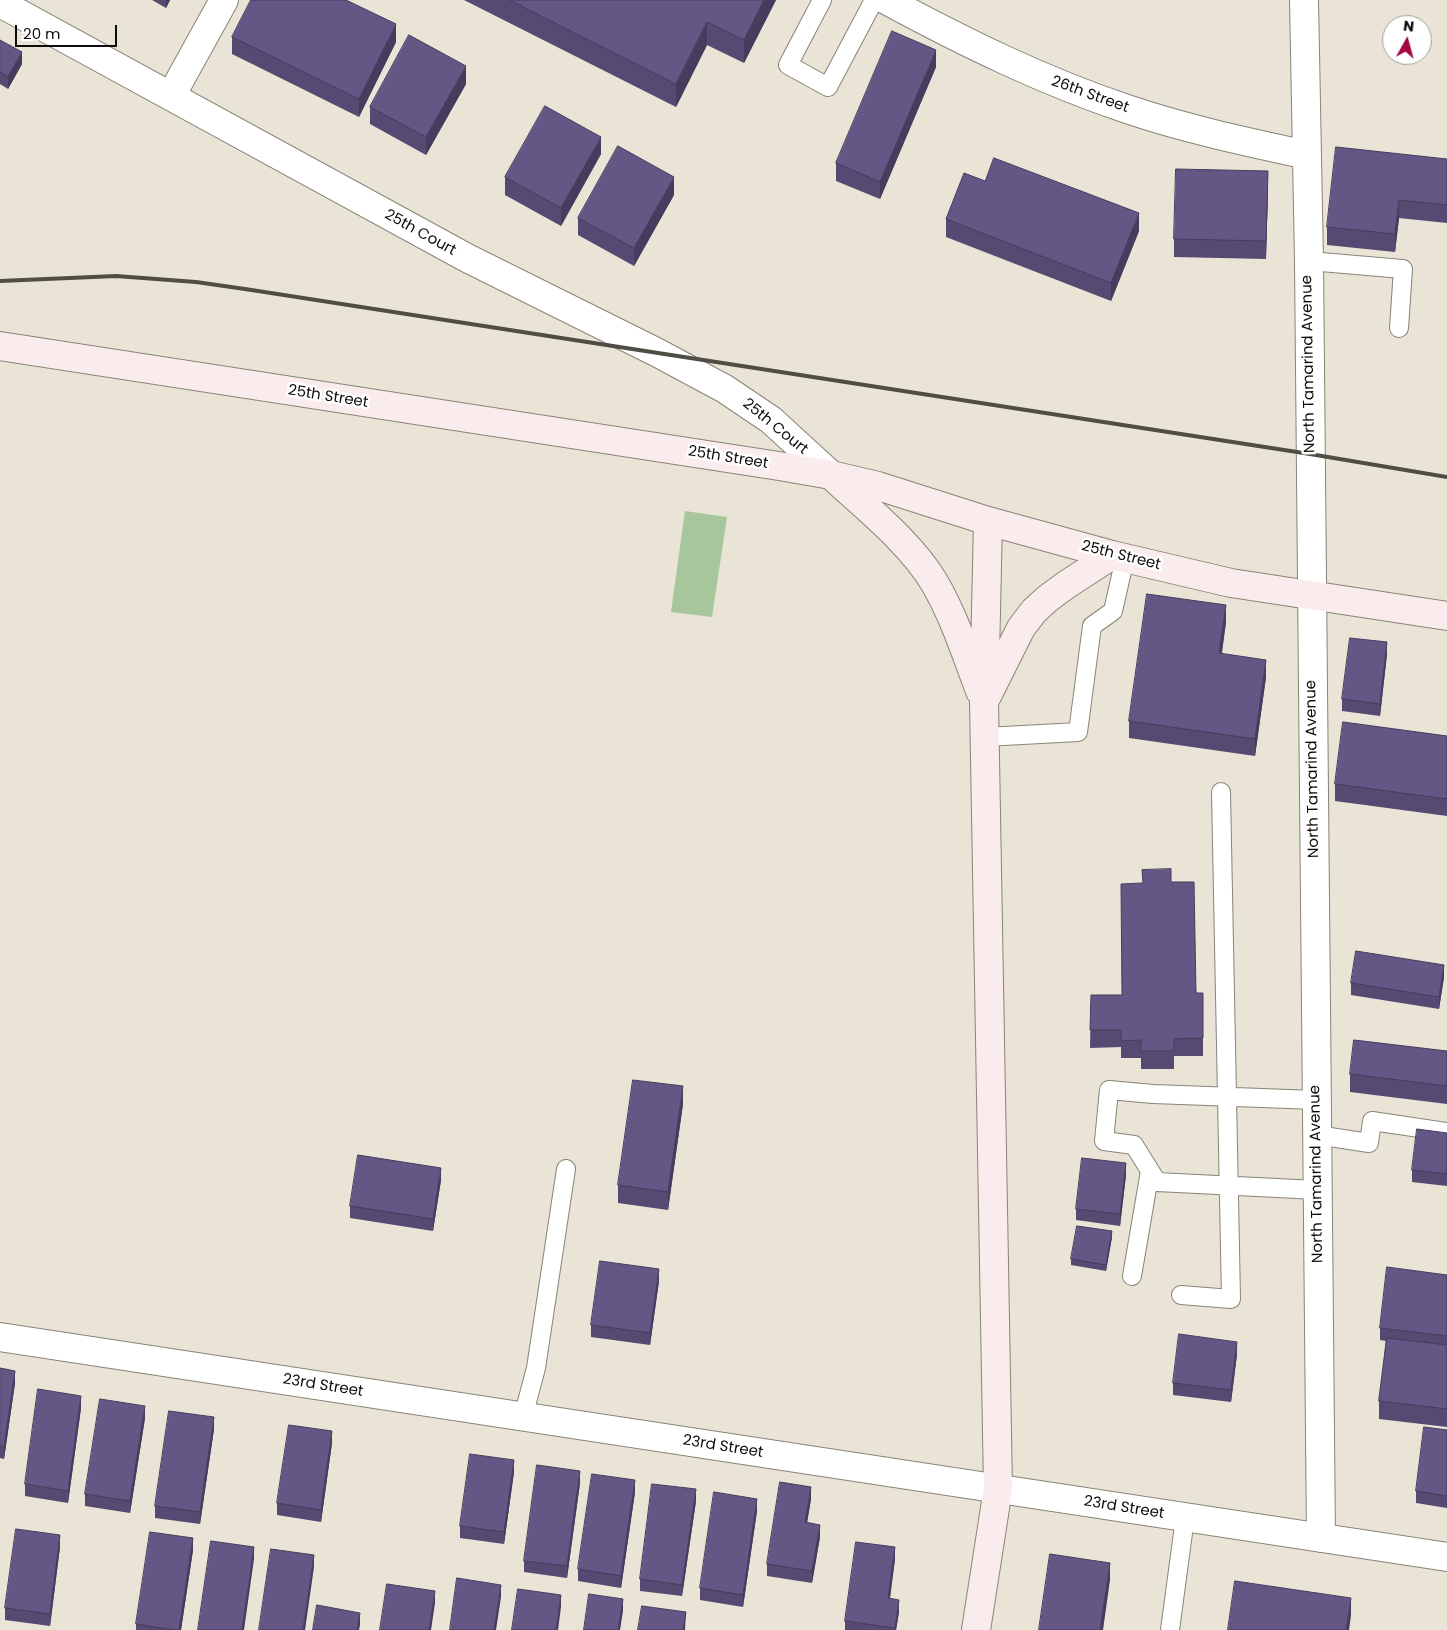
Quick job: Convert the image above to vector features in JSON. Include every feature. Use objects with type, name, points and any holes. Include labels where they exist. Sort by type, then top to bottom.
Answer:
[{"type":"main road","name":"25th Street","points":[[0,346],[831,475],[878,486],[988,521],[1118,557],[1231,583],[1447,616]]},
{"type":"main road","points":[[831,475],[914,555],[933,581],[946,605],[984,701]]},
{"type":"main road","points":[[976,1630],[998,1489],[984,701],[988,521]]},
{"type":"main road","points":[[984,701],[1021,628],[1034,611],[1066,585],[1118,557]]},
{"type":"street","points":[[171,96],[224,0]]},
{"type":"street","name":"26th Street","points":[[886,0],[943,31],[1033,74],[1128,109],[1224,137],[1307,155]]},
{"type":"street","name":"North Tamarind Avenue","points":[[1304,0],[1321,1538]]},
{"type":"street","name":"25th Court","points":[[0,3],[467,258],[658,353],[725,389],[771,420],[831,475]]},
{"type":"street","name":"23rd Street","points":[[0,1337],[1447,1558]]},
{"type":"lane","points":[[822,0],[788,65],[828,87],[874,0]]},
{"type":"lane","points":[[1308,261],[1403,269],[1399,328]]},
{"type":"lane","points":[[985,737],[1078,732],[1092,626],[1113,611],[1118,557]]},
{"type":"lane","points":[[1181,1295],[1231,1299],[1221,792]]},
{"type":"lane","points":[[1316,1100],[1153,1094],[1109,1090],[1104,1141],[1134,1145],[1157,1182],[1317,1190]]},
{"type":"lane","points":[[1317,1135],[1369,1143],[1372,1121],[1447,1132]]},
{"type":"lane","points":[[523,1416],[536,1368],[566,1169]]},
{"type":"lane","points":[[1132,1276],[1150,1171]]},
{"type":"lane","points":[[1170,1630],[1185,1518]]},
{"type":"green space","points":[[685,511],[727,517],[712,617],[671,612]]},
{"type":"building","points":[[251,0],[346,0],[396,24],[359,99],[232,37]]},
{"type":"building","points":[[510,0],[764,0],[744,40],[707,22],[676,84]]},
{"type":"building","points":[[892,31],[936,50],[880,182],[836,163]]},
{"type":"building","points":[[409,35],[466,66],[426,137],[370,107]]},
{"type":"building","points":[[0,40],[22,52],[8,77],[0,72]]},
{"type":"building","points":[[545,106],[601,137],[561,208],[505,177]]},
{"type":"building","points":[[618,146],[674,177],[634,248],[578,218]]},
{"type":"building","points":[[1336,147],[1447,159],[1447,205],[1399,200],[1395,234],[1327,227]]},
{"type":"building","points":[[994,158],[1139,213],[1111,283],[946,219],[964,173],[985,181]]},
{"type":"building","points":[[1176,169],[1268,171],[1266,241],[1174,239]]},
{"type":"building","points":[[1147,594],[1226,605],[1219,653],[1266,660],[1255,739],[1129,721]]},
{"type":"building","points":[[1350,638],[1387,642],[1380,704],[1342,699]]},
{"type":"building","points":[[1343,722],[1447,736],[1447,799],[1335,784]]},
{"type":"building","points":[[1171,869],[1171,882],[1194,882],[1196,993],[1203,993],[1203,1038],[1174,1039],[1174,1051],[1141,1051],[1141,1040],[1121,1041],[1121,1030],[1090,1030],[1091,995],[1122,995],[1121,884],[1143,883],[1142,870]]},
{"type":"building","points":[[1356,951],[1444,965],[1439,997],[1351,983]]},
{"type":"building","points":[[1354,1040],[1447,1051],[1447,1086],[1350,1074]]},
{"type":"building","points":[[633,1080],[683,1086],[668,1192],[618,1185]]},
{"type":"building","points":[[1417,1129],[1447,1133],[1447,1174],[1412,1170]]},
{"type":"building","points":[[358,1155],[441,1168],[433,1219],[350,1206]]},
{"type":"building","points":[[1082,1158],[1126,1163],[1120,1214],[1076,1209]]},
{"type":"building","points":[[1077,1226],[1112,1231],[1106,1265],[1071,1259]]},
{"type":"building","points":[[600,1261],[659,1269],[650,1333],[591,1325]]},
{"type":"building","points":[[1387,1267],[1447,1275],[1447,1336],[1380,1328]]},
{"type":"building","points":[[1179,1334],[1237,1342],[1231,1390],[1173,1383]]},
{"type":"building","points":[[1387,1338],[1447,1345],[1447,1409],[1379,1401]]},
{"type":"building","points":[[0,1368],[15,1371],[4,1447],[0,1446]]},
{"type":"building","points":[[38,1389],[81,1396],[68,1491],[25,1484]]},
{"type":"building","points":[[100,1399],[145,1406],[130,1501],[85,1494]]},
{"type":"building","points":[[169,1411],[214,1417],[200,1512],[155,1506]]},
{"type":"building","points":[[289,1425],[332,1431],[321,1510],[277,1503]]},
{"type":"building","points":[[1424,1427],[1447,1430],[1447,1496],[1416,1491]]},
{"type":"building","points":[[470,1454],[514,1460],[504,1532],[460,1526]]},
{"type":"building","points":[[537,1465],[580,1471],[567,1566],[524,1561]]},
{"type":"building","points":[[592,1474],[635,1480],[621,1576],[578,1569]]},
{"type":"building","points":[[780,1482],[811,1487],[805,1522],[820,1525],[812,1571],[767,1564]]},
{"type":"building","points":[[652,1484],[696,1489],[682,1585],[640,1579]]},
{"type":"building","points":[[714,1492],[757,1499],[743,1595],[700,1588]]},
{"type":"building","points":[[16,1529],[60,1535],[50,1614],[5,1608]]},
{"type":"building","points":[[150,1532],[193,1538],[179,1630],[136,1624]]},
{"type":"building","points":[[211,1541],[254,1547],[242,1630],[198,1630]]},
{"type":"building","points":[[856,1542],[895,1547],[888,1598],[899,1600],[895,1628],[845,1621]]},
{"type":"building","points":[[271,1549],[314,1555],[303,1630],[259,1630]]},
{"type":"building","points":[[1050,1554],[1110,1563],[1100,1630],[1039,1630]]},
{"type":"building","points":[[457,1578],[501,1585],[494,1630],[450,1630]]},
{"type":"building","points":[[1235,1581],[1351,1598],[1346,1630],[1228,1630]]},
{"type":"building","points":[[387,1584],[435,1591],[429,1630],[380,1630]]},
{"type":"building","points":[[518,1589],[561,1595],[556,1630],[512,1630]]},
{"type":"building","points":[[589,1594],[623,1599],[618,1630],[584,1630]]},
{"type":"building","points":[[317,1605],[360,1613],[357,1630],[313,1630]]},
{"type":"building","points":[[642,1606],[686,1612],[683,1630],[638,1630]]},
{"type":"railway","points":[[0,281],[116,276],[196,282],[1310,454],[1447,477]]}]
